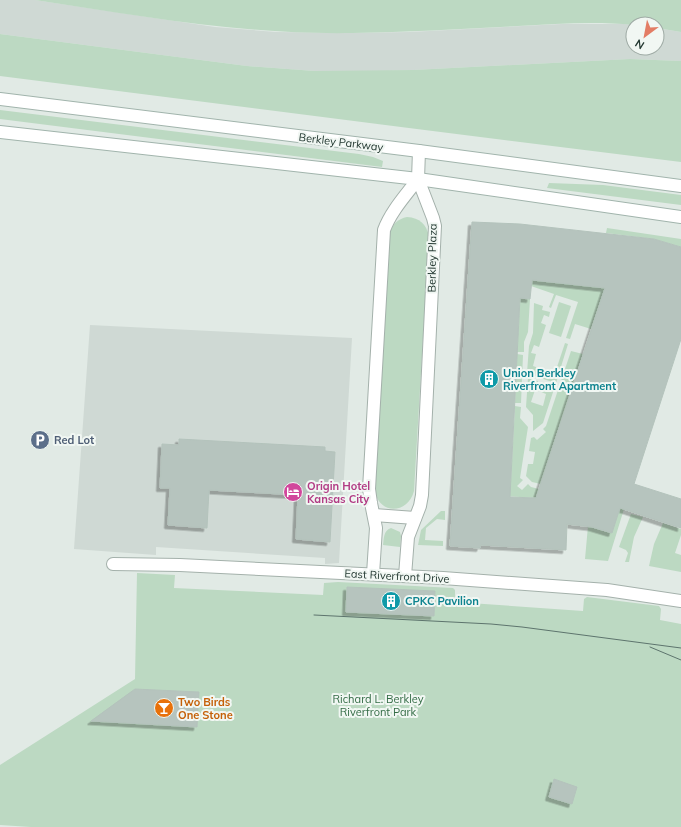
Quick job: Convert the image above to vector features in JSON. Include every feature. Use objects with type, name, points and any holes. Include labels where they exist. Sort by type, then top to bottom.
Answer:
[{"type":"street","name":"Berkley Parkway","points":[[0,99],[419,151],[681,186]]},
{"type":"street","points":[[0,132],[418,179],[681,217]]},
{"type":"street","points":[[373,574],[376,528],[370,503],[369,489],[384,230],[388,219],[394,210],[418,179],[419,151]]},
{"type":"street","name":"Berkley Plaza","points":[[405,576],[408,537],[422,495],[435,226],[418,179]]},
{"type":"street","points":[[374,515],[415,518]]},
{"type":"street","name":"East Riverfront Drive","points":[[113,564],[180,565],[405,576],[607,590],[681,601]]},
{"type":"shaded area","points":[[0,0],[35,0],[215,27],[276,32],[410,32],[562,24],[624,24],[625,56],[665,56],[665,29],[681,32],[681,61],[630,59],[362,72],[315,71],[247,66],[0,34]]},
{"type":"shaded area","points":[[90,325],[352,338],[339,563],[325,564],[325,558],[156,547],[156,555],[74,549]]},
{"type":"green space","points":[[35,0],[681,0],[681,32],[665,29],[665,16],[625,16],[625,24],[590,23],[374,33],[313,33],[233,28]]},
{"type":"green space","points":[[0,34],[247,66],[315,71],[413,70],[630,59],[681,61],[681,162],[0,76]]},
{"type":"green space","points":[[0,110],[359,154],[383,161],[382,167],[0,119]]},
{"type":"green space","points":[[549,183],[603,185],[681,195],[681,205],[547,188]]},
{"type":"green space","points":[[407,217],[422,222],[429,236],[414,491],[411,499],[406,504],[394,509],[382,505],[375,492],[390,231],[397,222]]},
{"type":"green space","points":[[607,228],[681,239],[681,247],[654,239],[606,233]]},
{"type":"green space","points":[[532,278],[586,286],[601,283],[608,292],[601,300],[591,329],[575,324],[570,339],[566,338],[578,302],[556,295],[551,308],[549,307],[554,294],[531,286]]},
{"type":"green space","points":[[520,298],[530,299],[528,332],[524,342],[524,352],[517,352]]},
{"type":"green space","points":[[559,302],[571,306],[561,337],[549,333]]},
{"type":"green space","points":[[534,303],[543,306],[542,310],[550,312],[549,317],[544,315],[541,323],[546,325],[539,347],[534,345],[531,353],[536,354],[533,366],[542,369],[539,377],[527,373],[529,346],[533,333]]},
{"type":"green space","points":[[565,343],[568,344],[556,383],[543,379],[546,370],[555,373]]},
{"type":"green space","points":[[571,351],[583,354],[541,484],[532,482],[526,476],[528,464],[533,464],[535,452],[529,451],[531,438],[534,437],[537,440],[546,432],[543,429],[546,426]]},
{"type":"green space","points":[[517,354],[523,355],[521,403],[515,403]]},
{"type":"green space","points":[[528,378],[538,381],[531,402],[543,406],[546,394],[539,391],[542,382],[555,386],[543,423],[533,431],[533,415],[526,407]]},
{"type":"green space","points":[[515,406],[521,407],[520,418],[528,427],[520,478],[523,480],[517,486],[522,490],[528,484],[531,487],[539,489],[536,498],[505,496],[511,479]]},
{"type":"green space","points":[[620,508],[624,509],[608,561],[585,559],[588,526],[611,533]]},
{"type":"green space","points":[[441,511],[445,511],[445,520],[437,519],[426,528],[425,540],[443,541],[443,546],[418,545],[421,530]]},
{"type":"green space","points":[[631,514],[643,517],[634,537],[629,562],[625,562],[628,553],[626,550],[619,547]]},
{"type":"green space","points":[[663,523],[681,529],[681,535],[675,553],[681,555],[681,572],[649,566],[654,544]]},
{"type":"green space","points":[[391,528],[400,532],[400,547],[383,545],[385,533]]},
{"type":"green space","name":"Richard L. Berkley Riverfront Park","points":[[137,573],[175,575],[174,588],[323,595],[324,583],[338,582],[453,588],[455,590],[455,602],[583,611],[584,599],[587,597],[659,606],[661,609],[660,620],[681,624],[681,827],[31,827],[0,825],[0,765],[135,679]]},
{"type":"building","name":"Union Berkley Riverfront Apartment","points":[[472,222],[520,224],[654,239],[681,247],[681,339],[634,484],[681,499],[681,528],[620,508],[612,533],[592,527],[567,524],[566,550],[481,545],[480,548],[450,546]],"holes":[[[532,280],[605,288],[536,498],[510,497],[520,298],[530,299]]]},
{"type":"building","name":"Origin Hotel Kansas City","points":[[179,439],[325,447],[325,451],[335,452],[330,542],[296,539],[298,495],[209,490],[207,528],[168,525],[170,488],[160,488],[162,444],[179,445]]},
{"type":"building","name":"CPKC Pavilion","points":[[347,587],[435,591],[434,616],[346,612]]},
{"type":"building","points":[[135,689],[199,692],[197,727],[91,721]]},
{"type":"building","points":[[554,779],[577,787],[572,804],[549,797]]},
{"type":"tram line","points":[[314,615],[491,624],[681,648]]},
{"type":"tram line","points":[[650,647],[681,660]]},
{"type":"place","name":"Union Berkley Riverfront Apartment","points":[[489,379]]},
{"type":"place","name":"Red Lot","points":[[40,440]]},
{"type":"place","name":"Origin Hotel Kansas City","points":[[293,492]]},
{"type":"place","name":"CPKC Pavilion","points":[[391,601]]},
{"type":"place","name":"Two Birds One Stone","points":[[164,708]]}]
